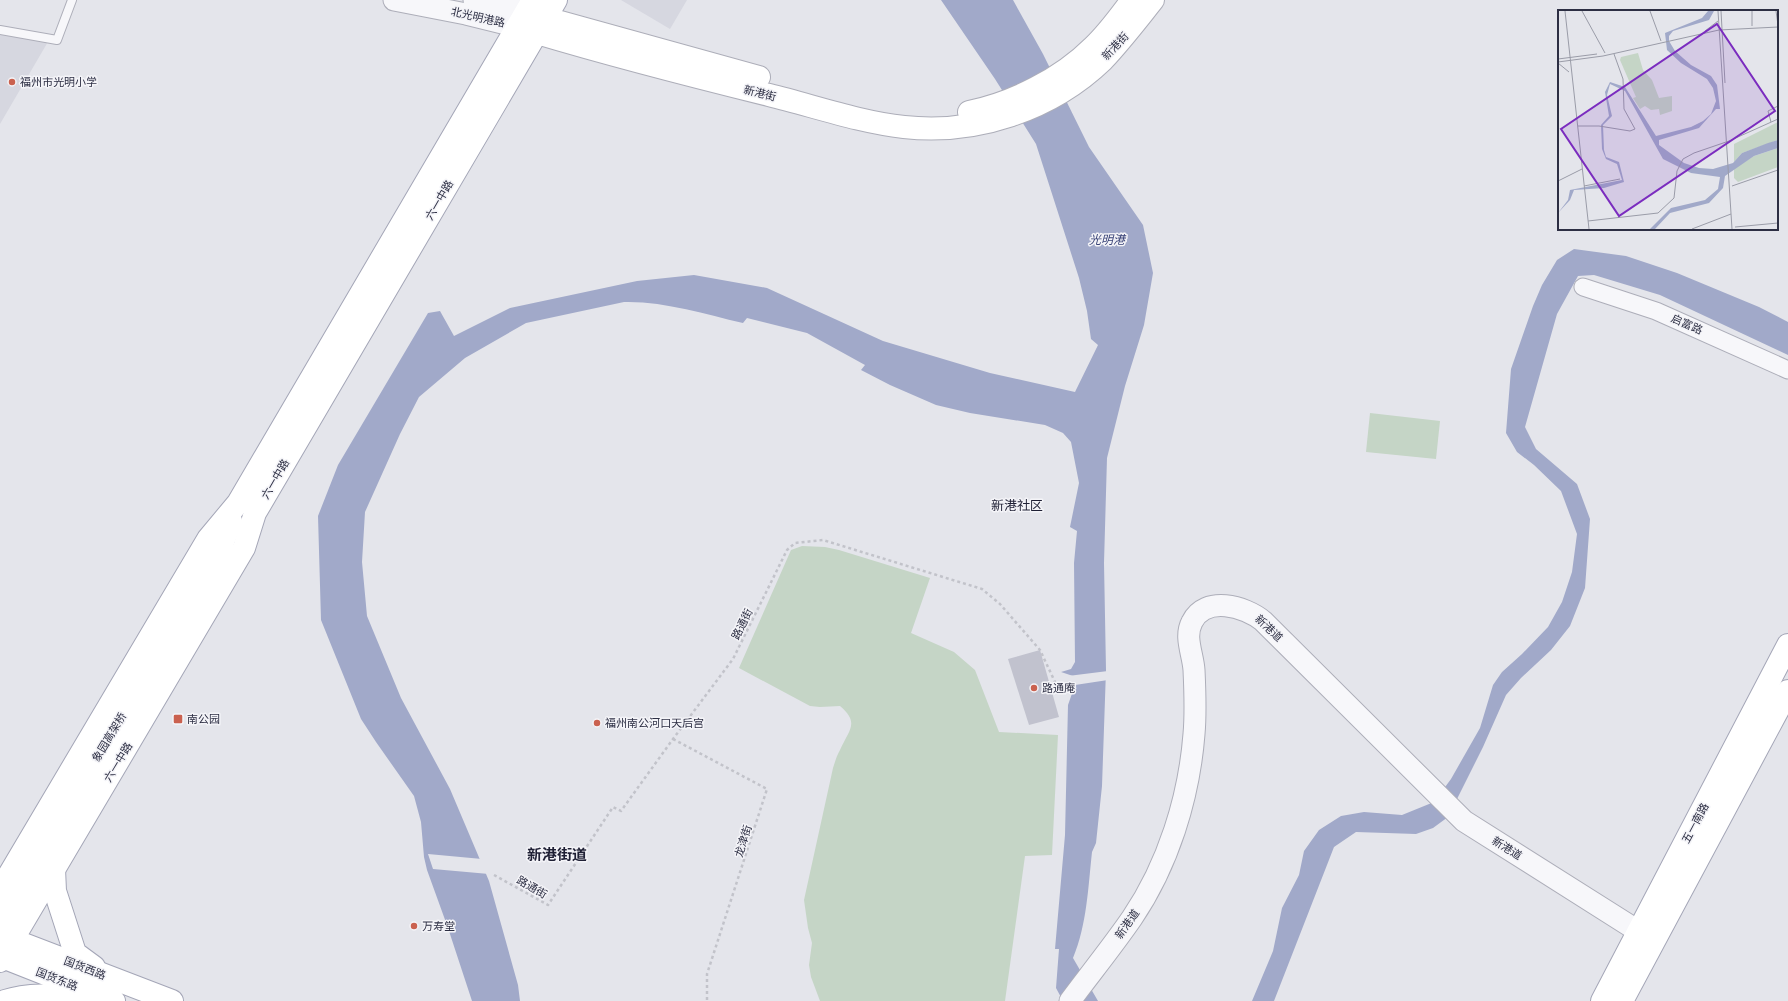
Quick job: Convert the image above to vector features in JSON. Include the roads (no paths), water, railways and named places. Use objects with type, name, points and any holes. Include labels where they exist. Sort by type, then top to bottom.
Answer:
[{"type":"main road","name":"新港街","points":[[1067,78],[1132,0]]},
{"type":"main road","name":"新港街","points":[[536,15],[707,80],[882,124],[944,129],[983,116],[1037,87],[1067,78],[1107,55],[1153,0]]},
{"type":"main road","name":"六一中路","points":[[0,890],[208,539],[246,508],[536,15]]},
{"type":"main road","name":"六一中路","points":[[3,950],[54,869],[244,548],[246,508]]},
{"type":"main road","name":"象园高架桥","points":[[0,922],[246,508]]},
{"type":"main road","name":"五一南路","points":[[1602,1001],[1788,645]]},
{"type":"main road","name":"五一南路","points":[[1622,1001],[1788,691]]},
{"type":"main road","points":[[0,865],[27,844]]},
{"type":"main road","points":[[54,869],[55,891],[75,953],[105,975]]},
{"type":"main road","name":"国货西路","points":[[3,950],[105,975],[172,1001]]},
{"type":"main road","name":"国货东路","points":[[3,950],[114,1001]]},
{"type":"main road","points":[[5,1001],[19,996],[67,996],[114,1001]]},
{"type":"street","name":"北光明港路","points":[[394,0],[466,14],[536,15]]},
{"type":"street","name":"北光明港路","points":[[474,0],[536,15]]},
{"type":"street","name":"启富路","points":[[1583,287],[1656,311],[1788,370]]},
{"type":"street","name":"新港道","points":[[1070,1001],[1141,903],[1162,864],[1187,786],[1194,732],[1194,668],[1189,632],[1192,622],[1197,614],[1204,609],[1231,606],[1241,608],[1257,616],[1464,821],[1638,931]]},
{"type":"lane","points":[[0,30],[57,40],[72,0]]},
{"type":"water","name":"光明港","points":[[941,0],[1013,0],[1043,54],[1089,147],[1143,225],[1153,273],[1144,325],[1125,386],[1107,458],[1104,563],[1106,670],[1102,786],[1096,843],[1092,852],[1084,919],[1078,945],[1073,958],[1098,1001],[1063,1001],[1056,988],[1059,949],[1055,949],[1065,835],[1068,705],[1075,685],[1073,676],[1061,672],[1071,669],[1075,662],[1074,563],[1077,531],[1070,527],[1079,483],[1071,442],[1063,433],[1045,425],[970,413],[936,405],[890,385],[861,370],[865,365],[807,333],[747,318],[743,323],[669,306],[639,302],[624,302],[526,323],[465,358],[419,397],[400,434],[365,512],[362,562],[367,616],[401,698],[450,789],[489,881],[518,985],[520,1001],[472,1001],[427,870],[424,857],[421,822],[414,796],[361,719],[321,620],[318,516],[338,465],[428,313],[440,311],[454,336],[510,308],[637,281],[694,275],[767,288],[883,341],[990,373],[1075,392],[1098,345],[1091,339],[1087,311],[1079,278],[1036,144],[995,79]]},
{"type":"water","points":[[1574,249],[1626,256],[1677,273],[1759,307],[1788,322],[1788,355],[1660,295],[1594,275],[1578,276],[1557,314],[1525,427],[1536,449],[1577,484],[1590,519],[1585,588],[1570,626],[1551,650],[1521,678],[1506,695],[1483,747],[1448,817],[1433,828],[1416,834],[1356,832],[1334,847],[1274,1001],[1252,1001],[1273,951],[1282,908],[1299,875],[1304,851],[1319,830],[1341,816],[1364,812],[1402,815],[1434,802],[1451,779],[1480,728],[1493,685],[1502,672],[1548,627],[1562,602],[1572,572],[1577,534],[1561,491],[1534,465],[1517,452],[1506,433],[1511,369],[1533,306],[1542,285],[1557,260]]},
{"type":"place","name":"福州市光明小学","points":[[12,82]]},
{"type":"place","name":"路通庵","points":[[1034,688]]},
{"type":"place","name":"南公园","points":[[178,719]]},
{"type":"place","name":"福州南公河口天后宫","points":[[597,723]]},
{"type":"place","name":"万寿堂","points":[[414,926]]},
{"type":"district","name":"新港社区","points":[[1017,505]]},
{"type":"district","name":"新港街道","points":[[557,854]]}]
